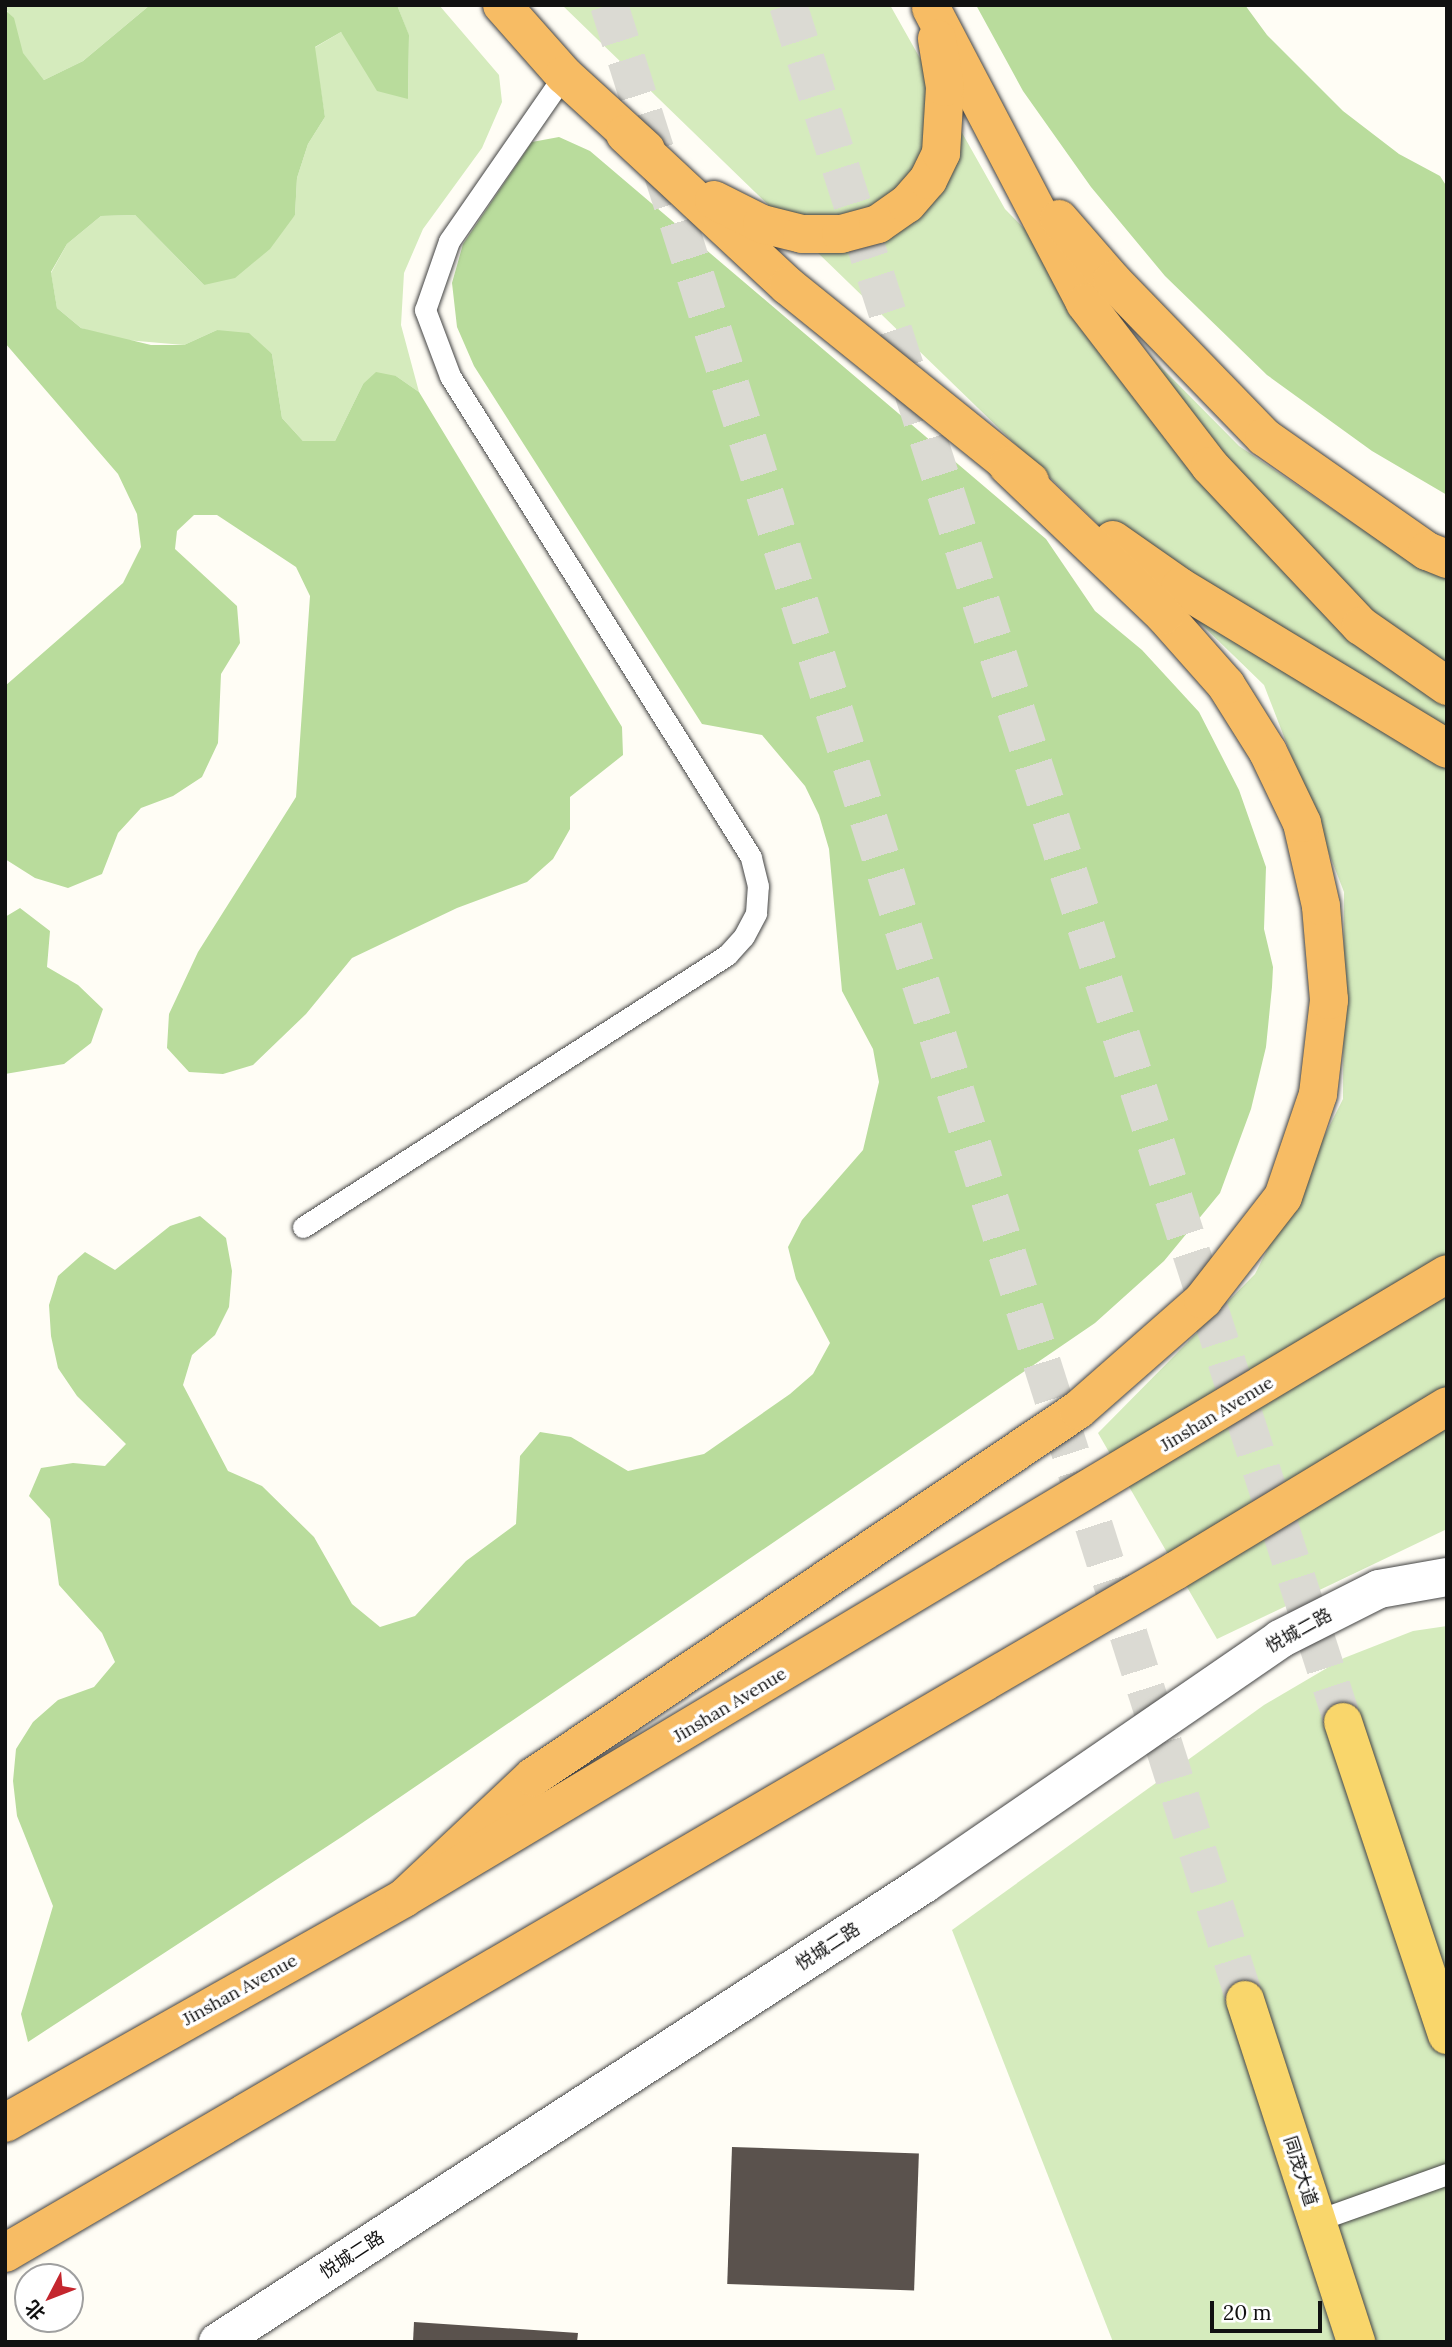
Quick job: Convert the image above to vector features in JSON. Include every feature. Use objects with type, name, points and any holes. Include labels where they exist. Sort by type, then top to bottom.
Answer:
[{"type":"highway","points":[[502,5],[564,75],[788,286],[1009,466],[1180,587],[1447,749]]},
{"type":"highway","points":[[625,134],[727,210],[762,224],[802,234],[841,234],[878,224],[906,204],[928,180],[941,153],[945,87],[931,6]]},
{"type":"highway","points":[[931,6],[1085,303],[1210,466],[1361,626],[1447,686]]},
{"type":"highway","points":[[1019,172],[1112,280],[1264,437],[1427,551],[1447,559]]},
{"type":"highway","points":[[404,1898],[533,1777],[1078,1410],[1203,1300],[1283,1197],[1318,1094],[1329,1000],[1321,906],[1301,823],[1268,752],[1226,685],[1164,615],[1009,466]]},
{"type":"highway","name":"Jinshan Avenue","points":[[5,2123],[404,1898],[1447,1274]]},
{"type":"highway","points":[[5,2253],[1031,1656],[1447,1406]]},
{"type":"main road","points":[[1343,1722],[1447,2035]]},
{"type":"main road","name":"同茂大道","points":[[1245,2000],[1356,2342]]},
{"type":"street","name":"悦城二路","points":[[218,2342],[925,1884],[1280,1639],[1379,1588],[1447,1577]]},
{"type":"lane","points":[[303,1227],[727,955],[744,936],[756,913],[758,886],[751,857],[450,376],[425,310],[449,241],[564,75]]},
{"type":"lane","points":[[1315,2221],[1447,2174]]},
{"type":"green space","points":[[5,5],[150,5],[83,61],[44,80],[22,53]]},
{"type":"green space","points":[[150,5],[397,5],[409,35],[408,99],[377,91],[341,32],[315,47],[325,117],[308,144],[297,178],[295,215],[270,249],[235,278],[204,285],[135,215],[101,216],[67,244],[51,272],[57,308],[81,328],[151,345],[184,345],[217,330],[249,333],[272,354],[282,418],[303,441],[335,441],[363,384],[376,372],[396,376],[419,392],[622,727],[623,755],[570,797],[570,829],[553,859],[527,882],[457,908],[352,958],[306,1014],[253,1065],[223,1074],[189,1072],[167,1048],[169,1014],[198,952],[296,797],[310,596],[296,567],[217,515],[194,515],[177,531],[175,549],[237,606],[240,643],[221,674],[218,743],[202,777],[173,796],[141,808],[118,833],[102,874],[68,888],[35,878],[5,859],[5,686],[123,583],[141,547],[137,514],[118,474],[5,343],[5,10],[14,18],[23,53],[44,80],[83,61]]},
{"type":"green space","points":[[397,5],[439,5],[499,75],[502,102],[482,148],[423,229],[404,273],[401,325],[419,392],[396,376],[363,384],[335,441],[303,441],[282,418],[272,354],[217,330],[184,345],[114,339],[81,328],[57,308],[51,273],[67,244],[101,216],[135,215],[204,285],[295,215],[297,178],[308,144],[325,117],[314,48],[341,32],[408,99],[409,36]]},
{"type":"green space","points":[[562,5],[890,5],[1005,209],[1239,446],[1399,554],[1447,577],[1447,1529],[1217,1639],[1098,1433],[1255,1274],[1343,1099],[1344,892],[1264,685]]},
{"type":"green space","points":[[976,5],[1245,5],[1267,35],[1343,111],[1399,154],[1440,176],[1447,187],[1447,495],[1372,451],[1267,375],[1165,276],[1091,187],[1023,91]]},
{"type":"green space","points":[[559,137],[590,151],[1046,539],[1095,611],[1142,650],[1199,712],[1239,790],[1266,867],[1264,929],[1273,967],[1272,987],[1266,1047],[1251,1109],[1220,1193],[1164,1261],[1095,1323],[343,1836],[28,2042],[21,2014],[53,1906],[17,1816],[13,1781],[16,1749],[33,1722],[58,1700],[94,1687],[115,1662],[102,1633],[59,1585],[50,1519],[29,1496],[41,1468],[73,1463],[105,1466],[126,1444],[77,1396],[58,1368],[51,1336],[49,1305],[58,1276],[85,1252],[115,1270],[170,1226],[200,1216],[226,1238],[232,1271],[229,1307],[215,1335],[192,1355],[183,1385],[228,1471],[262,1486],[314,1537],[352,1604],[380,1627],[415,1616],[466,1561],[516,1524],[520,1456],[540,1432],[571,1437],[628,1471],[704,1454],[790,1394],[813,1374],[830,1343],[796,1279],[788,1247],[802,1220],[863,1150],[879,1082],[873,1049],[842,991],[829,849],[819,815],[805,786],[762,735],[702,724],[474,366],[457,327],[452,283],[463,244],[532,142]]},
{"type":"green space","points":[[20,908],[50,931],[47,967],[78,985],[103,1009],[91,1043],[64,1064],[5,1074],[5,917]]},
{"type":"green space","points":[[1447,1626],[1447,2342],[1113,2342],[952,1930],[1264,1705],[1344,1658],[1413,1631]]},
{"type":"building","points":[[732,2147],[919,2154],[914,2290],[727,2284]]},
{"type":"building","points":[[414,2322],[578,2333],[577,2342],[413,2342]]},
{"type":"tunnel","points":[[609,5],[1245,2000]]},
{"type":"tunnel","points":[[788,5],[1343,1722]]}]
